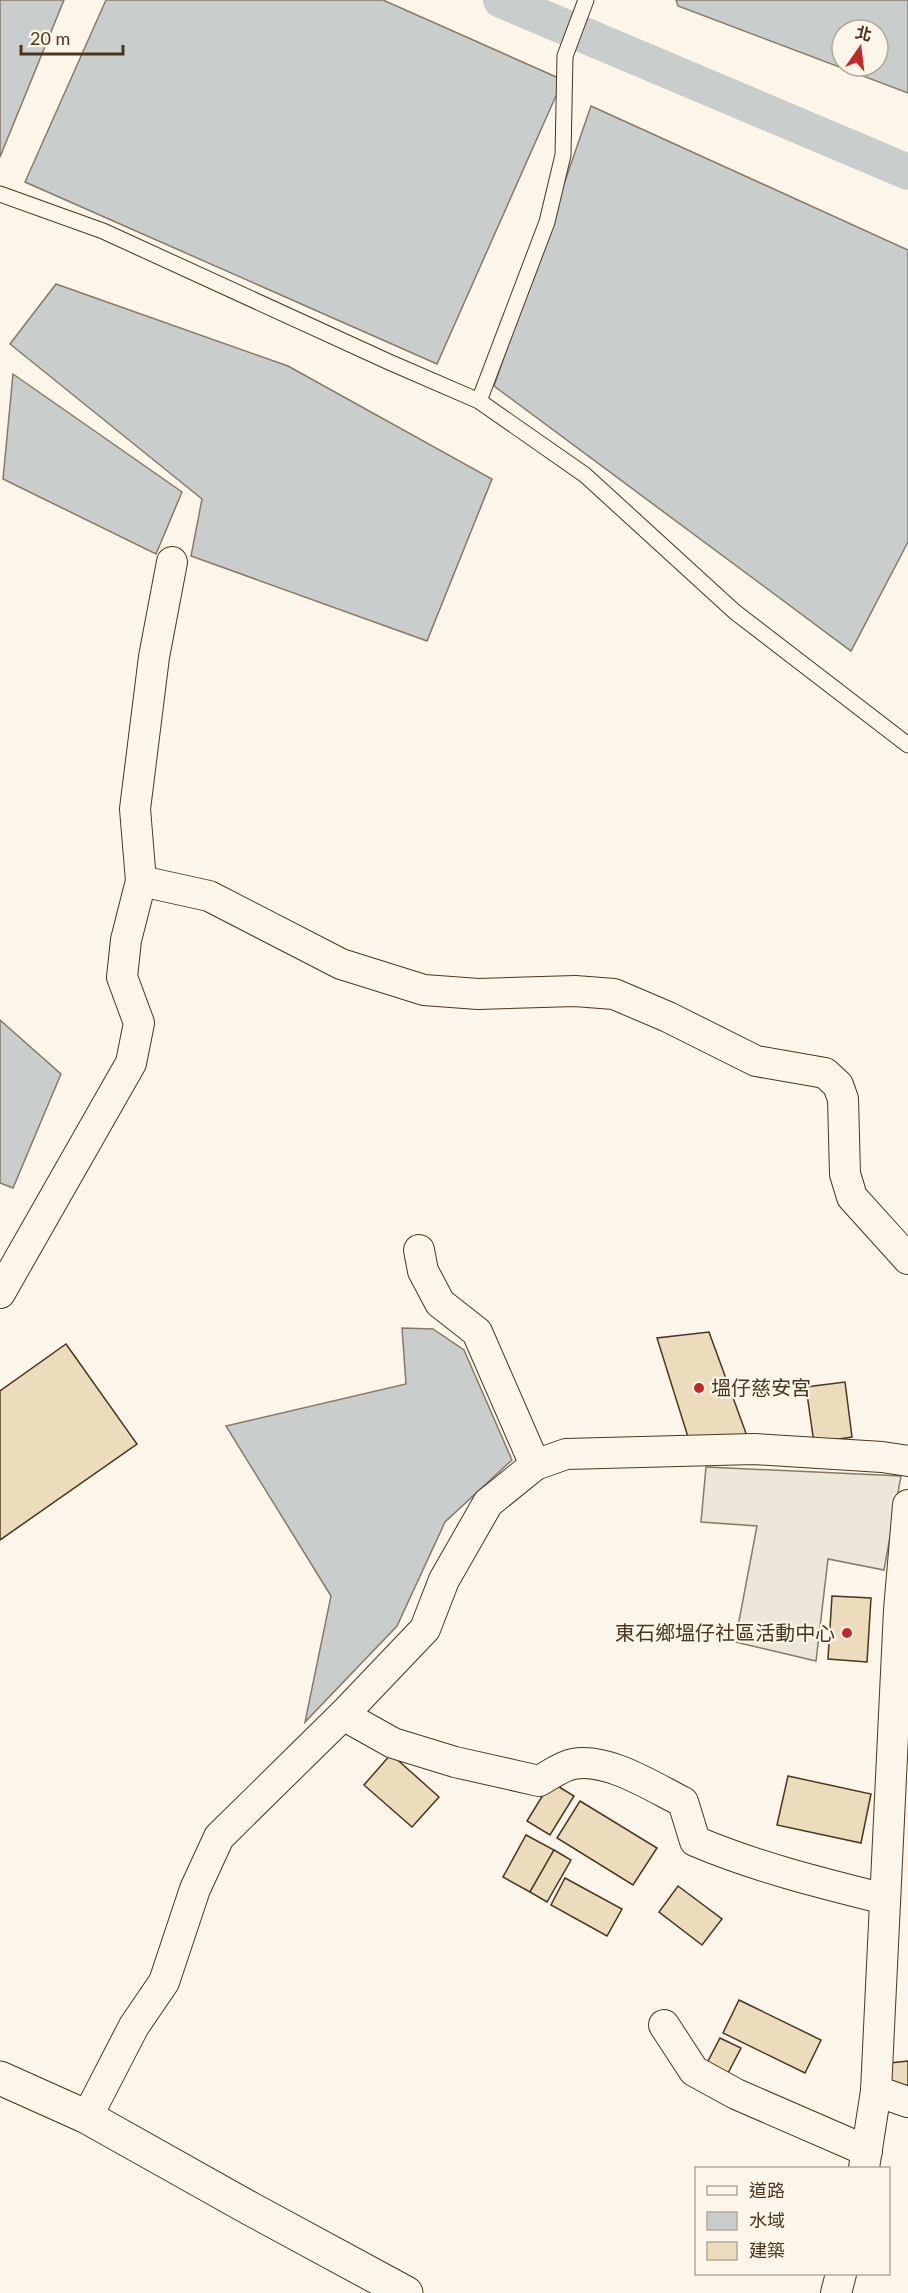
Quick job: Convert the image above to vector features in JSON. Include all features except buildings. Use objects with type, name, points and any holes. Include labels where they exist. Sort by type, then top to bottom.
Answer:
[{"type":"main road","points":[[0,2078],[87,2117],[251,2210],[406,2293]]},
{"type":"street","points":[[0,1293],[131,1063],[139,1023],[122,977],[126,940],[141,881],[135,809],[153,657],[172,562]]},
{"type":"street","points":[[141,881],[209,896],[341,964],[424,990],[478,994],[575,991],[614,994],[668,1017],[756,1061],[825,1073],[838,1085],[843,1099],[845,1174],[852,1197],[908,1259]]},
{"type":"street","points":[[419,1250],[423,1271],[440,1303],[477,1332],[535,1465]]},
{"type":"street","points":[[87,2117],[134,2026],[164,1982],[195,1889],[219,1837],[343,1715],[425,1629],[444,1580],[488,1503],[535,1465],[566,1454],[754,1449],[882,1457],[908,1461]]},
{"type":"street","points":[[663,2025],[694,2071],[865,2160],[876,2091],[893,1897],[899,1610],[908,1505]]},
{"type":"street","points":[[343,1715],[393,1743],[455,1762],[539,1780],[571,1764],[588,1762],[618,1770],[683,1802],[694,1841],[715,1850],[818,1882],[893,1897]]},
{"type":"street","points":[[876,2091],[908,2102]]},
{"type":"street","points":[[836,2293],[841,2275]]},
{"type":"lane","points":[[479,400],[548,222],[562,155],[565,56],[585,4]]},
{"type":"lane","points":[[0,194],[103,231],[479,400],[585,476],[735,612],[908,745]]},
{"type":"shaded area","points":[[706,1467],[901,1476],[884,1570],[828,1559],[816,1661],[735,1642],[757,1526],[701,1522]]},
{"type":"water","points":[[0,0],[64,0],[0,157]]},
{"type":"water","points":[[106,0],[383,0],[563,80],[437,364],[25,182]]},
{"type":"water","points":[[676,0],[908,0],[908,93],[868,78],[890,78],[890,18],[830,18],[830,63],[678,6]]},
{"type":"water","points":[[591,106],[908,250],[908,542],[851,651],[494,386]]},
{"type":"water","points":[[56,284],[288,366],[492,479],[427,641],[191,556],[202,499],[10,344]]},
{"type":"water","points":[[13,374],[182,492],[156,554],[3,479]]},
{"type":"water","points":[[0,1020],[61,1074],[13,1188],[0,1183]]},
{"type":"water","points":[[402,1328],[433,1329],[464,1350],[512,1460],[445,1522],[397,1626],[305,1722],[331,1596],[226,1426],[406,1384]]},
{"type":"waterway","points":[[501,0],[908,172]]},
{"type":"place","name":"塭仔慈安宮","points":[[699,1388]]},
{"type":"place","name":"東石鄉塭仔社區活動中心","points":[[847,1633]]}]
